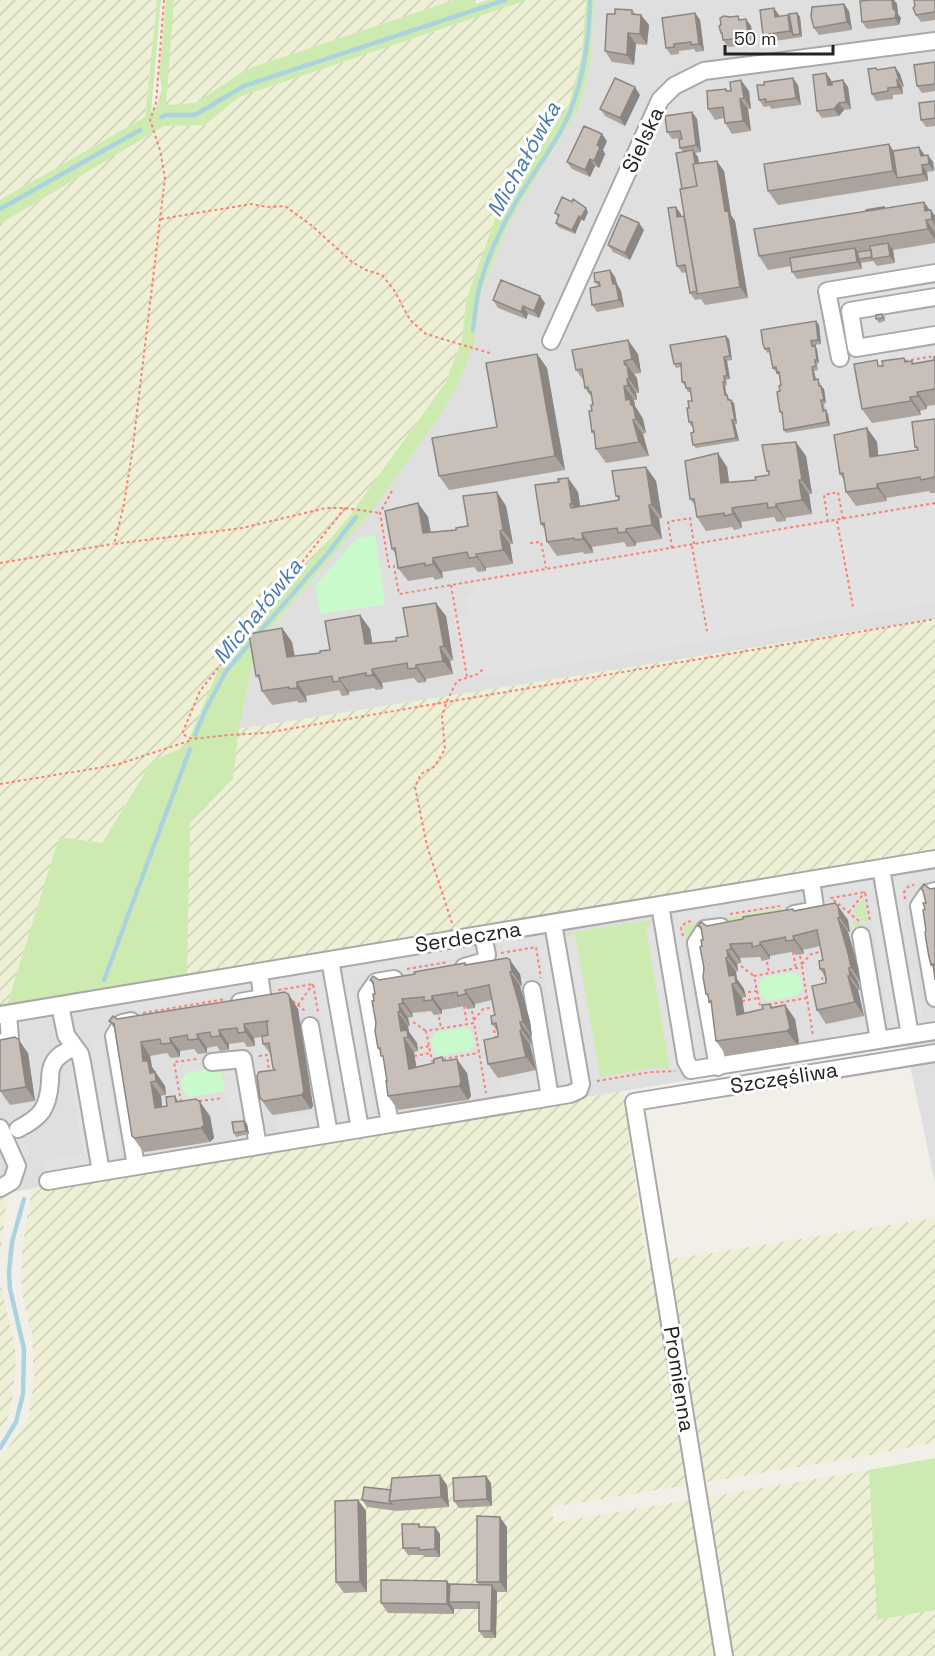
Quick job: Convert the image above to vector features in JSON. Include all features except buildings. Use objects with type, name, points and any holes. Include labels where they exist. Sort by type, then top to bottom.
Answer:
[{"type":"street","name":"Sielska","points":[[551,341],[660,100],[674,86],[704,71],[935,42]]},
{"type":"street","points":[[840,358],[828,291],[935,273]]},
{"type":"street","points":[[935,297],[850,311],[856,348],[935,335]]},
{"type":"street","name":"Serdeczna","points":[[4,1015],[935,859]]},
{"type":"street","points":[[881,868],[910,1035]]},
{"type":"street","points":[[780,911],[810,911],[823,899],[811,880]]},
{"type":"street","points":[[935,891],[928,893],[919,906],[935,998]]},
{"type":"street","points":[[660,905],[686,1061],[693,1071],[935,1031]]},
{"type":"street","points":[[718,1067],[696,943],[705,929],[735,919]]},
{"type":"street","points":[[48,1181],[576,1093],[581,1084],[554,923]]},
{"type":"street","points":[[451,965],[482,964],[487,955],[483,935]]},
{"type":"street","points":[[861,936],[879,1040]]},
{"type":"street","points":[[330,960],[360,1129]]},
{"type":"street","points":[[230,1001],[253,1000],[261,997],[259,972]]},
{"type":"street","points":[[390,1124],[367,995],[376,982],[407,973]]},
{"type":"street","points":[[537,986],[550,1097]]},
{"type":"street","points":[[60,1005],[65,1032],[82,1062],[101,1172]]},
{"type":"street","points":[[0,1044],[8,1041],[11,1036],[4,1015]]},
{"type":"street","points":[[136,1166],[114,1036],[122,1023],[140,1017]]},
{"type":"street","points":[[310,1026],[329,1134]]},
{"type":"street","points":[[18,1129],[32,1122],[43,1111],[48,1098],[53,1063],[60,1055],[74,1047]]},
{"type":"street","name":"Szczęśliwa","points":[[634,1102],[935,1053]]},
{"type":"street","points":[[205,1060],[243,1058],[258,1146]]},
{"type":"street","name":"Promienna","points":[[634,1102],[724,1656]]},
{"type":"street","points":[[0,1128],[17,1166],[12,1181],[0,1188]]},
{"type":"path","points":[[114,544],[123,509],[132,454],[165,178],[160,150],[150,120],[156,103],[164,0]]},
{"type":"path","points":[[160,219],[251,204],[285,207],[311,225],[352,262],[382,275],[394,290],[410,320],[426,334],[493,354]]},
{"type":"path","points":[[901,362],[935,356]]},
{"type":"path","points":[[392,491],[380,513],[389,567],[394,567],[399,594],[935,503]]},
{"type":"path","points":[[828,522],[824,495],[838,492],[843,519]]},
{"type":"path","points":[[0,563],[114,544],[242,528],[326,508],[380,513]]},
{"type":"path","points":[[192,740],[182,734],[200,691],[345,508]]},
{"type":"path","points":[[672,548],[668,522],[690,518],[707,631]]},
{"type":"path","points":[[837,520],[853,607]]},
{"type":"path","points":[[530,543],[542,542],[546,568]]},
{"type":"path","points":[[451,585],[467,677]]},
{"type":"path","points":[[0,784],[116,765],[192,740],[265,733],[935,619]]},
{"type":"path","points":[[457,939],[427,846],[415,787],[421,774],[435,766],[445,749],[442,717],[457,681],[478,674],[483,669]]},
{"type":"path","points":[[849,912],[865,892]]},
{"type":"path","points":[[735,919],[780,911]]},
{"type":"path","points":[[684,943],[681,928],[686,921],[697,920]]},
{"type":"path","points":[[487,955],[536,947],[537,986]]},
{"type":"path","points":[[754,976],[802,966],[811,954],[824,951]]},
{"type":"path","points":[[793,952],[796,968]]},
{"type":"path","points":[[800,956],[816,1051]]},
{"type":"path","points":[[767,962],[769,973]]},
{"type":"path","points":[[407,973],[451,965]]},
{"type":"path","points":[[741,966],[754,976],[760,1006]]},
{"type":"path","points":[[822,977],[824,987],[829,986]]},
{"type":"path","points":[[298,1005],[313,984]]},
{"type":"path","points":[[806,990],[815,989]]},
{"type":"path","points":[[262,993],[279,990]]},
{"type":"path","points":[[748,993],[757,991]]},
{"type":"path","points":[[742,1001],[758,998]]},
{"type":"path","points":[[754,1013],[760,1006],[807,998]]},
{"type":"path","points":[[140,1017],[230,1001]]},
{"type":"path","points":[[774,1003],[775,1010]]},
{"type":"path","points":[[464,1006],[467,1024]]},
{"type":"path","points":[[426,1031],[467,1024],[474,1021],[483,1009],[495,1007]]},
{"type":"path","points":[[472,1011],[488,1108]]},
{"type":"path","points":[[439,1017],[441,1028]]},
{"type":"path","points":[[413,1022],[426,1031],[432,1061],[427,1069]]},
{"type":"path","points":[[494,1030],[496,1042],[501,1042]]},
{"type":"path","points":[[478,1046],[487,1044]]},
{"type":"path","points":[[420,1048],[429,1046]]},
{"type":"path","points":[[414,1056],[430,1053]]},
{"type":"path","points":[[432,1061],[479,1053]]},
{"type":"path","points":[[267,1054],[270,1074]]},
{"type":"path","points":[[446,1059],[447,1065]]},
{"type":"path","points":[[181,1104],[174,1062],[205,1060]]},
{"type":"path","points":[[581,1084],[689,1068]]},
{"type":"path","points":[[192,1103],[223,1098]]},
{"type":"shaded area","points":[[594,0],[935,0],[935,619],[239,729],[257,644],[375,507],[440,416],[461,379],[474,343],[480,295],[510,221],[579,108],[591,61]]},
{"type":"shaded area","points":[[935,277],[935,353],[847,368],[834,292]]},
{"type":"shaded area","points":[[935,505],[935,603],[503,675],[464,677],[454,617],[468,614],[465,596],[474,592],[473,582]]},
{"type":"shaded area","points":[[935,850],[935,1183],[906,1046],[0,1194],[0,1007]]},
{"type":"shaded area","points":[[935,869],[935,879],[906,883],[901,890],[913,959],[904,961],[891,886],[900,875]]},
{"type":"shaded area","points":[[875,878],[901,1027],[891,1029],[867,889],[831,895],[830,886]]},
{"type":"shaded area","points":[[787,893],[788,903],[684,920],[679,927],[691,996],[682,998],[669,923],[678,911]]},
{"type":"shaded area","points":[[656,925],[680,1067],[670,1068],[646,927]]},
{"type":"shaded area","points":[[546,932],[573,1081],[563,1083],[538,943],[503,950],[501,940]]},
{"type":"shaded area","points":[[575,934],[600,1077],[588,1079],[563,936]]},
{"type":"shaded area","points":[[459,947],[461,957],[356,975],[352,981],[363,1050],[354,1052],[341,977],[351,965]]},
{"type":"shaded area","points":[[324,970],[349,1120],[339,1121],[315,982],[280,987],[278,978]]},
{"type":"shaded area","points":[[915,971],[924,1022],[914,1023],[905,972]]},
{"type":"shaded area","points":[[225,986],[226,996],[119,1014],[118,1004]]},
{"type":"shaded area","points":[[693,1007],[702,1058],[692,1060],[683,1009]]},
{"type":"shaded area","points":[[865,1020],[868,1035],[832,1041],[829,1026]]},
{"type":"shaded area","points":[[102,1040],[121,1155],[109,1157],[90,1042]]},
{"type":"shaded area","points":[[365,1062],[374,1113],[365,1114],[356,1063]]},
{"type":"shaded area","points":[[242,1064],[249,1111],[228,1115],[223,1083],[230,1081],[229,1077],[222,1078],[221,1067]]},
{"type":"shaded area","points":[[76,1074],[94,1166],[46,1174],[44,1160],[83,1154],[70,1075]]},
{"type":"shaded area","points":[[537,1076],[539,1091],[504,1097],[501,1082]]},
{"type":"shaded area","points":[[312,1113],[314,1127],[278,1133],[276,1118]]},
{"type":"shaded area","points":[[14,1122],[31,1155],[20,1160],[4,1128]]},
{"type":"green space","points":[[0,0],[157,0],[145,117],[0,200]]},
{"type":"green space","points":[[157,0],[161,0],[151,112],[157,106],[162,88],[159,74],[166,0],[174,0],[166,105],[195,103],[247,69],[454,0],[476,0],[476,4],[487,0],[527,0],[239,97],[205,125],[164,126],[0,224],[0,200],[145,117]]},
{"type":"green space","points":[[174,0],[454,0],[247,69],[195,103],[165,105]]},
{"type":"green space","points":[[527,0],[586,0],[582,54],[569,104],[497,213],[466,300],[462,339],[446,382],[348,518],[218,670],[186,746],[152,761],[101,843],[59,838],[7,1005],[0,1007],[0,224],[164,126],[206,125],[239,97]]},
{"type":"green space","points":[[586,0],[594,0],[591,61],[579,108],[510,221],[480,295],[474,343],[461,379],[440,416],[375,507],[257,644],[239,729],[233,779],[190,823],[187,975],[7,1005],[59,837],[102,843],[152,761],[186,746],[218,670],[348,518],[446,382],[462,339],[466,300],[497,213],[569,104],[582,54]]},
{"type":"green space","points":[[375,535],[385,601],[382,605],[320,614],[315,586],[357,538]]},
{"type":"green space","points":[[935,619],[935,850],[187,975],[190,823],[233,779],[239,729]]},
{"type":"green space","points":[[863,898],[868,924],[853,912]]},
{"type":"green space","points":[[783,908],[784,911],[700,926],[691,940],[686,941],[685,925]]},
{"type":"green space","points":[[852,917],[869,932],[887,1033],[855,934]]},
{"type":"green space","points":[[650,920],[651,926],[646,927],[670,1068],[650,1068],[600,1077],[575,935],[567,936],[567,933]]},
{"type":"green space","points":[[793,972],[800,977],[802,989],[797,996],[768,1001],[761,996],[759,984],[764,977]]},
{"type":"green space","points":[[466,1027],[472,1032],[474,1044],[469,1051],[440,1056],[433,1051],[431,1039],[436,1032]]},
{"type":"green space","points":[[221,1067],[225,1091],[189,1097],[182,1091],[181,1080],[186,1073]]},
{"type":"green space","points":[[623,1091],[646,1263],[935,1218],[935,1442],[865,1456],[553,1507],[553,1523],[869,1470],[877,1620],[935,1610],[935,1656],[0,1656],[0,1459],[29,1416],[34,1379],[32,1334],[23,1300],[21,1279],[22,1250],[32,1188]]},
{"type":"green space","points":[[10,1192],[5,1212],[0,1259],[0,1194]]},
{"type":"green space","points":[[0,1283],[16,1358],[11,1411],[0,1432]]},
{"type":"green space","points":[[935,1458],[935,1610],[877,1620],[869,1470]]},
{"type":"waterway","points":[[162,117],[195,115],[244,86],[505,0]]},
{"type":"waterway","name":"Michałówka","points":[[473,330],[480,285],[496,240],[519,197],[560,132],[576,96],[589,29],[590,1]]},
{"type":"waterway","points":[[0,209],[140,130]]},
{"type":"waterway","name":"Michałówka","points":[[195,735],[226,671],[328,553],[356,517]]},
{"type":"waterway","name":"Michałówka","points":[[104,980],[190,749]]},
{"type":"waterway","name":"Michałówka","points":[[0,1448],[16,1422],[23,1394],[24,1349],[10,1289],[9,1272],[12,1242],[24,1199]]}]
